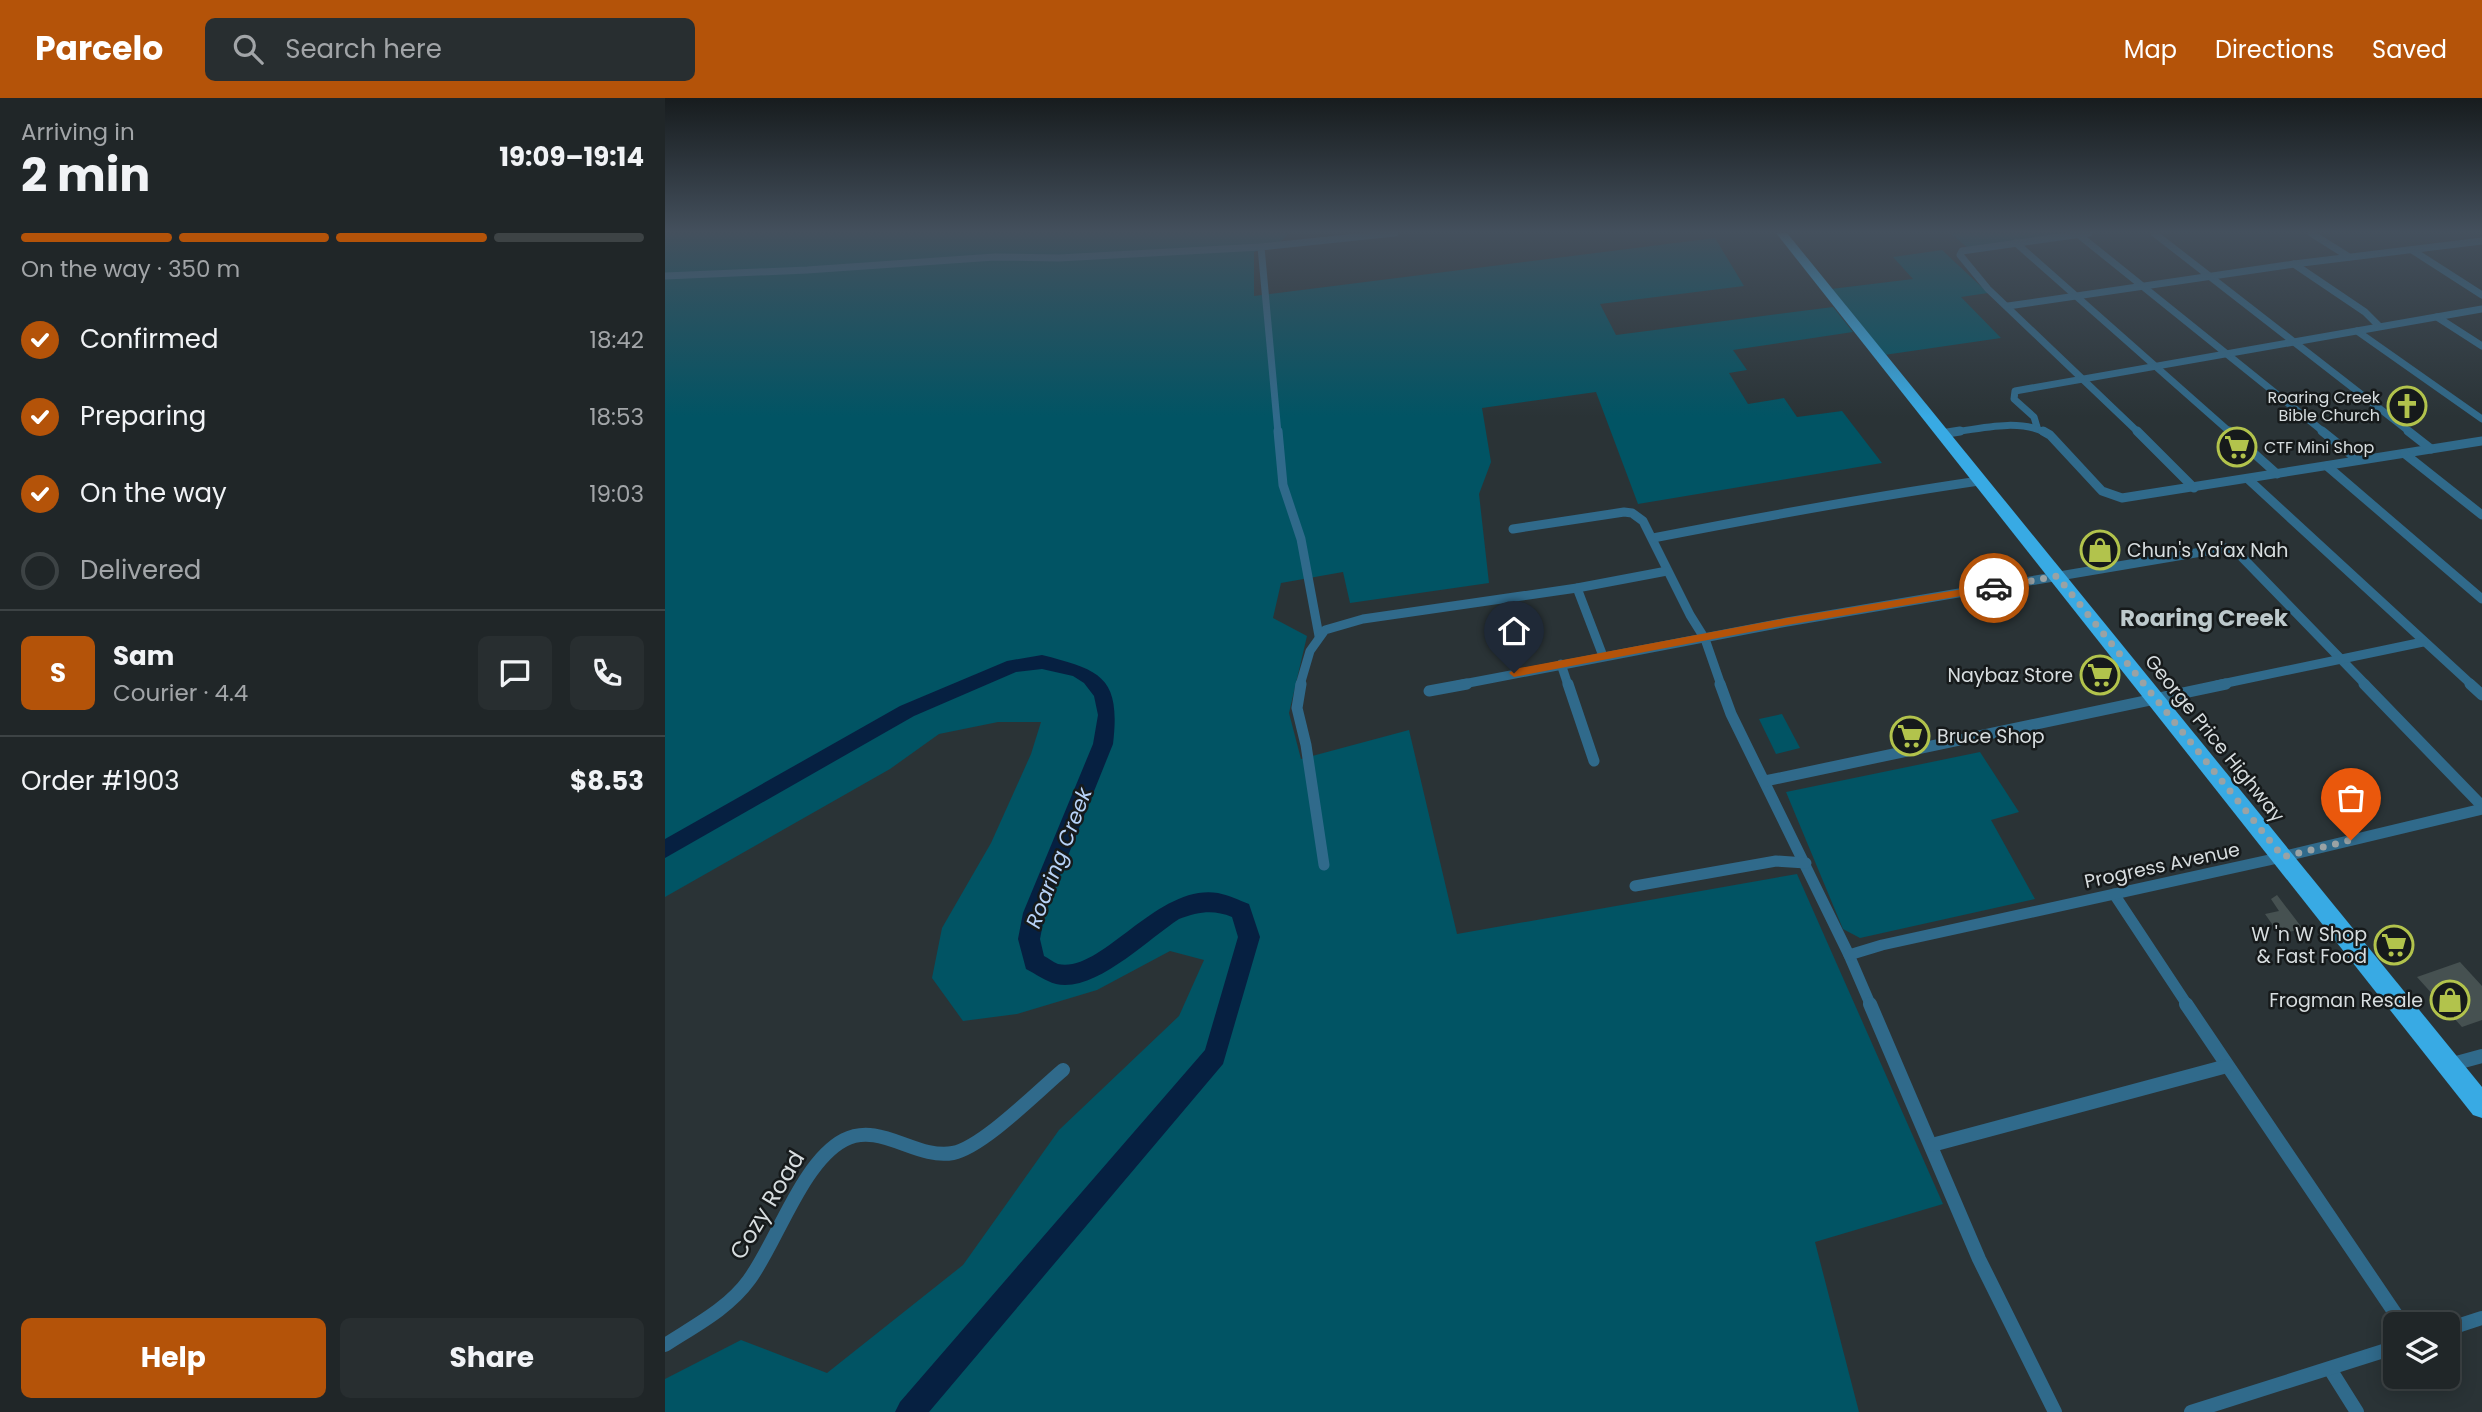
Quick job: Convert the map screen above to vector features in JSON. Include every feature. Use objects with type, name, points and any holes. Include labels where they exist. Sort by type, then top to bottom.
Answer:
[{"type":"highway","name":"George Price Highway","points":[[1830,294],[2482,1106]]},
{"type":"street","points":[[1265,294],[1283,485],[1301,539],[1319,636]]},
{"type":"street","points":[[1995,294],[2194,488]]},
{"type":"street","points":[[2008,306],[2080,294]]},
{"type":"street","points":[[2151,294],[2358,460]]},
{"type":"street","points":[[2230,294],[2431,449]]},
{"type":"street","points":[[2339,294],[2365,312],[2379,327]]},
{"type":"street","points":[[2074,295],[2277,474]]},
{"type":"street","points":[[2037,427],[2034,417],[2014,399],[2015,391],[2482,309]]},
{"type":"street","points":[[2437,317],[2482,346]]},
{"type":"street","points":[[2357,331],[2482,419]]},
{"type":"street","points":[[1941,434],[2037,427],[2050,435],[2108,495],[2131,498],[2482,441]]},
{"type":"street","points":[[2405,454],[2479,511]]},
{"type":"street","points":[[2327,466],[2482,599]]},
{"type":"street","points":[[2249,480],[2482,695]]},
{"type":"street","points":[[1653,538],[1760,517],[1835,506],[1875,496],[1979,481]]},
{"type":"street","points":[[1513,529],[1632,513],[1639,516],[1653,538],[1667,571],[1705,639],[1731,714],[1849,955],[1933,1145],[1979,1259],[2055,1412]]},
{"type":"street","points":[[1429,691],[1787,622],[2225,548],[2238,553],[2482,808]]},
{"type":"street","points":[[1324,865],[1306,745],[1297,708],[1299,689],[1310,651],[1325,630],[1350,622],[1577,588],[1667,571]]},
{"type":"street","points":[[1577,588],[1603,656]]},
{"type":"street","points":[[1765,781],[2423,642]]},
{"type":"street","points":[[1561,664],[1594,761]]},
{"type":"street","name":"Progress Avenue","points":[[1849,955],[1882,945],[2283,857],[2482,808]]},
{"type":"street","points":[[1635,886],[1776,861],[1806,863]]},
{"type":"street","points":[[2114,894],[2394,1312]]},
{"type":"street","points":[[2449,1065],[2482,1056]]},
{"type":"street","points":[[1933,1145],[2227,1066]]},
{"type":"street","name":"Cozy Road","points":[[665,1345],[720,1308],[747,1282],[772,1246],[820,1159],[842,1140],[859,1134],[877,1135],[894,1143],[954,1153],[974,1143],[1063,1070]]},
{"type":"street","points":[[2460,1325],[2482,1318]]},
{"type":"street","points":[[2191,1412],[2383,1351]]},
{"type":"street","points":[[2330,1369],[2357,1412]]},
{"type":"shaded area","points":[[665,294],[1677,294],[1600,304],[1616,335],[1833,307],[1853,332],[1733,350],[1747,370],[1729,373],[1748,404],[1784,398],[1797,417],[1842,411],[1882,463],[1638,504],[1596,392],[1482,408],[1491,462],[1479,494],[1489,583],[1350,603],[1343,572],[1281,583],[1273,618],[1307,636],[1289,713],[1301,759],[1409,730],[1457,934],[1797,874],[1943,1204],[1815,1242],[1859,1412],[665,1412],[665,1379],[741,1340],[827,1373],[963,1265],[1059,1130],[1179,1016],[1204,960],[1170,951],[1097,990],[1017,1014],[963,1021],[932,978],[942,928],[991,843],[1031,754],[1041,722],[998,722],[939,734],[890,769],[665,897]]},
{"type":"shaded area","points":[[1835,294],[1979,294],[1961,297],[2001,338],[1884,355]]},
{"type":"shaded area","points":[[1782,714],[1800,748],[1776,754],[1759,719]]},
{"type":"shaded area","points":[[1980,752],[2019,812],[1991,820],[2035,899],[1860,938],[1843,929],[1786,792]]},
{"type":"building","name":"Chun's Ya'ax Nah","points":[[2104,542],[2114,556],[2091,556],[2082,545]]},
{"type":"building","name":"Naybaz Store","points":[[2110,667],[2119,679],[2089,683],[2082,671]]},
{"type":"building","points":[[2277,895],[2303,929],[2279,934],[2265,914],[2279,911],[2271,899]]},
{"type":"building","points":[[2460,962],[2482,986],[2482,1020],[2462,1027],[2417,977]]},
{"type":"waterway","name":"Roaring Creek","points":[[665,849],[907,711],[1013,666],[1042,662],[1078,671],[1090,678],[1103,694],[1107,715],[1103,744],[1034,913],[1029,939],[1034,962],[1058,974],[1076,973],[1095,966],[1172,912],[1193,904],[1215,902],[1241,911],[1249,937],[1215,1056],[910,1412]]},
{"type":"way so far","points":[[1994,588],[2057,576],[2283,857],[2351,840]]},
{"type":"place","name":"Roaring Creek Bible Church","points":[[2407,406]]},
{"type":"place","name":"CTF Mini Shop","points":[[2237,447]]},
{"type":"place","name":"Chun's Ya'ax Nah","points":[[2100,550]]},
{"type":"place","name":"Naybaz Store","points":[[2100,675]]},
{"type":"place","name":"Bruce Shop","points":[[1910,736]]},
{"type":"place","name":"W 'n W Shop & Fast Food","points":[[2394,945]]},
{"type":"place","name":"Frogman Resale","points":[[2450,1000]]},
{"type":"district","name":"Roaring Creek","points":[[2204,618]]},
{"type":"route","points":[[1514,673],[1787,622],[1994,588]]}]
